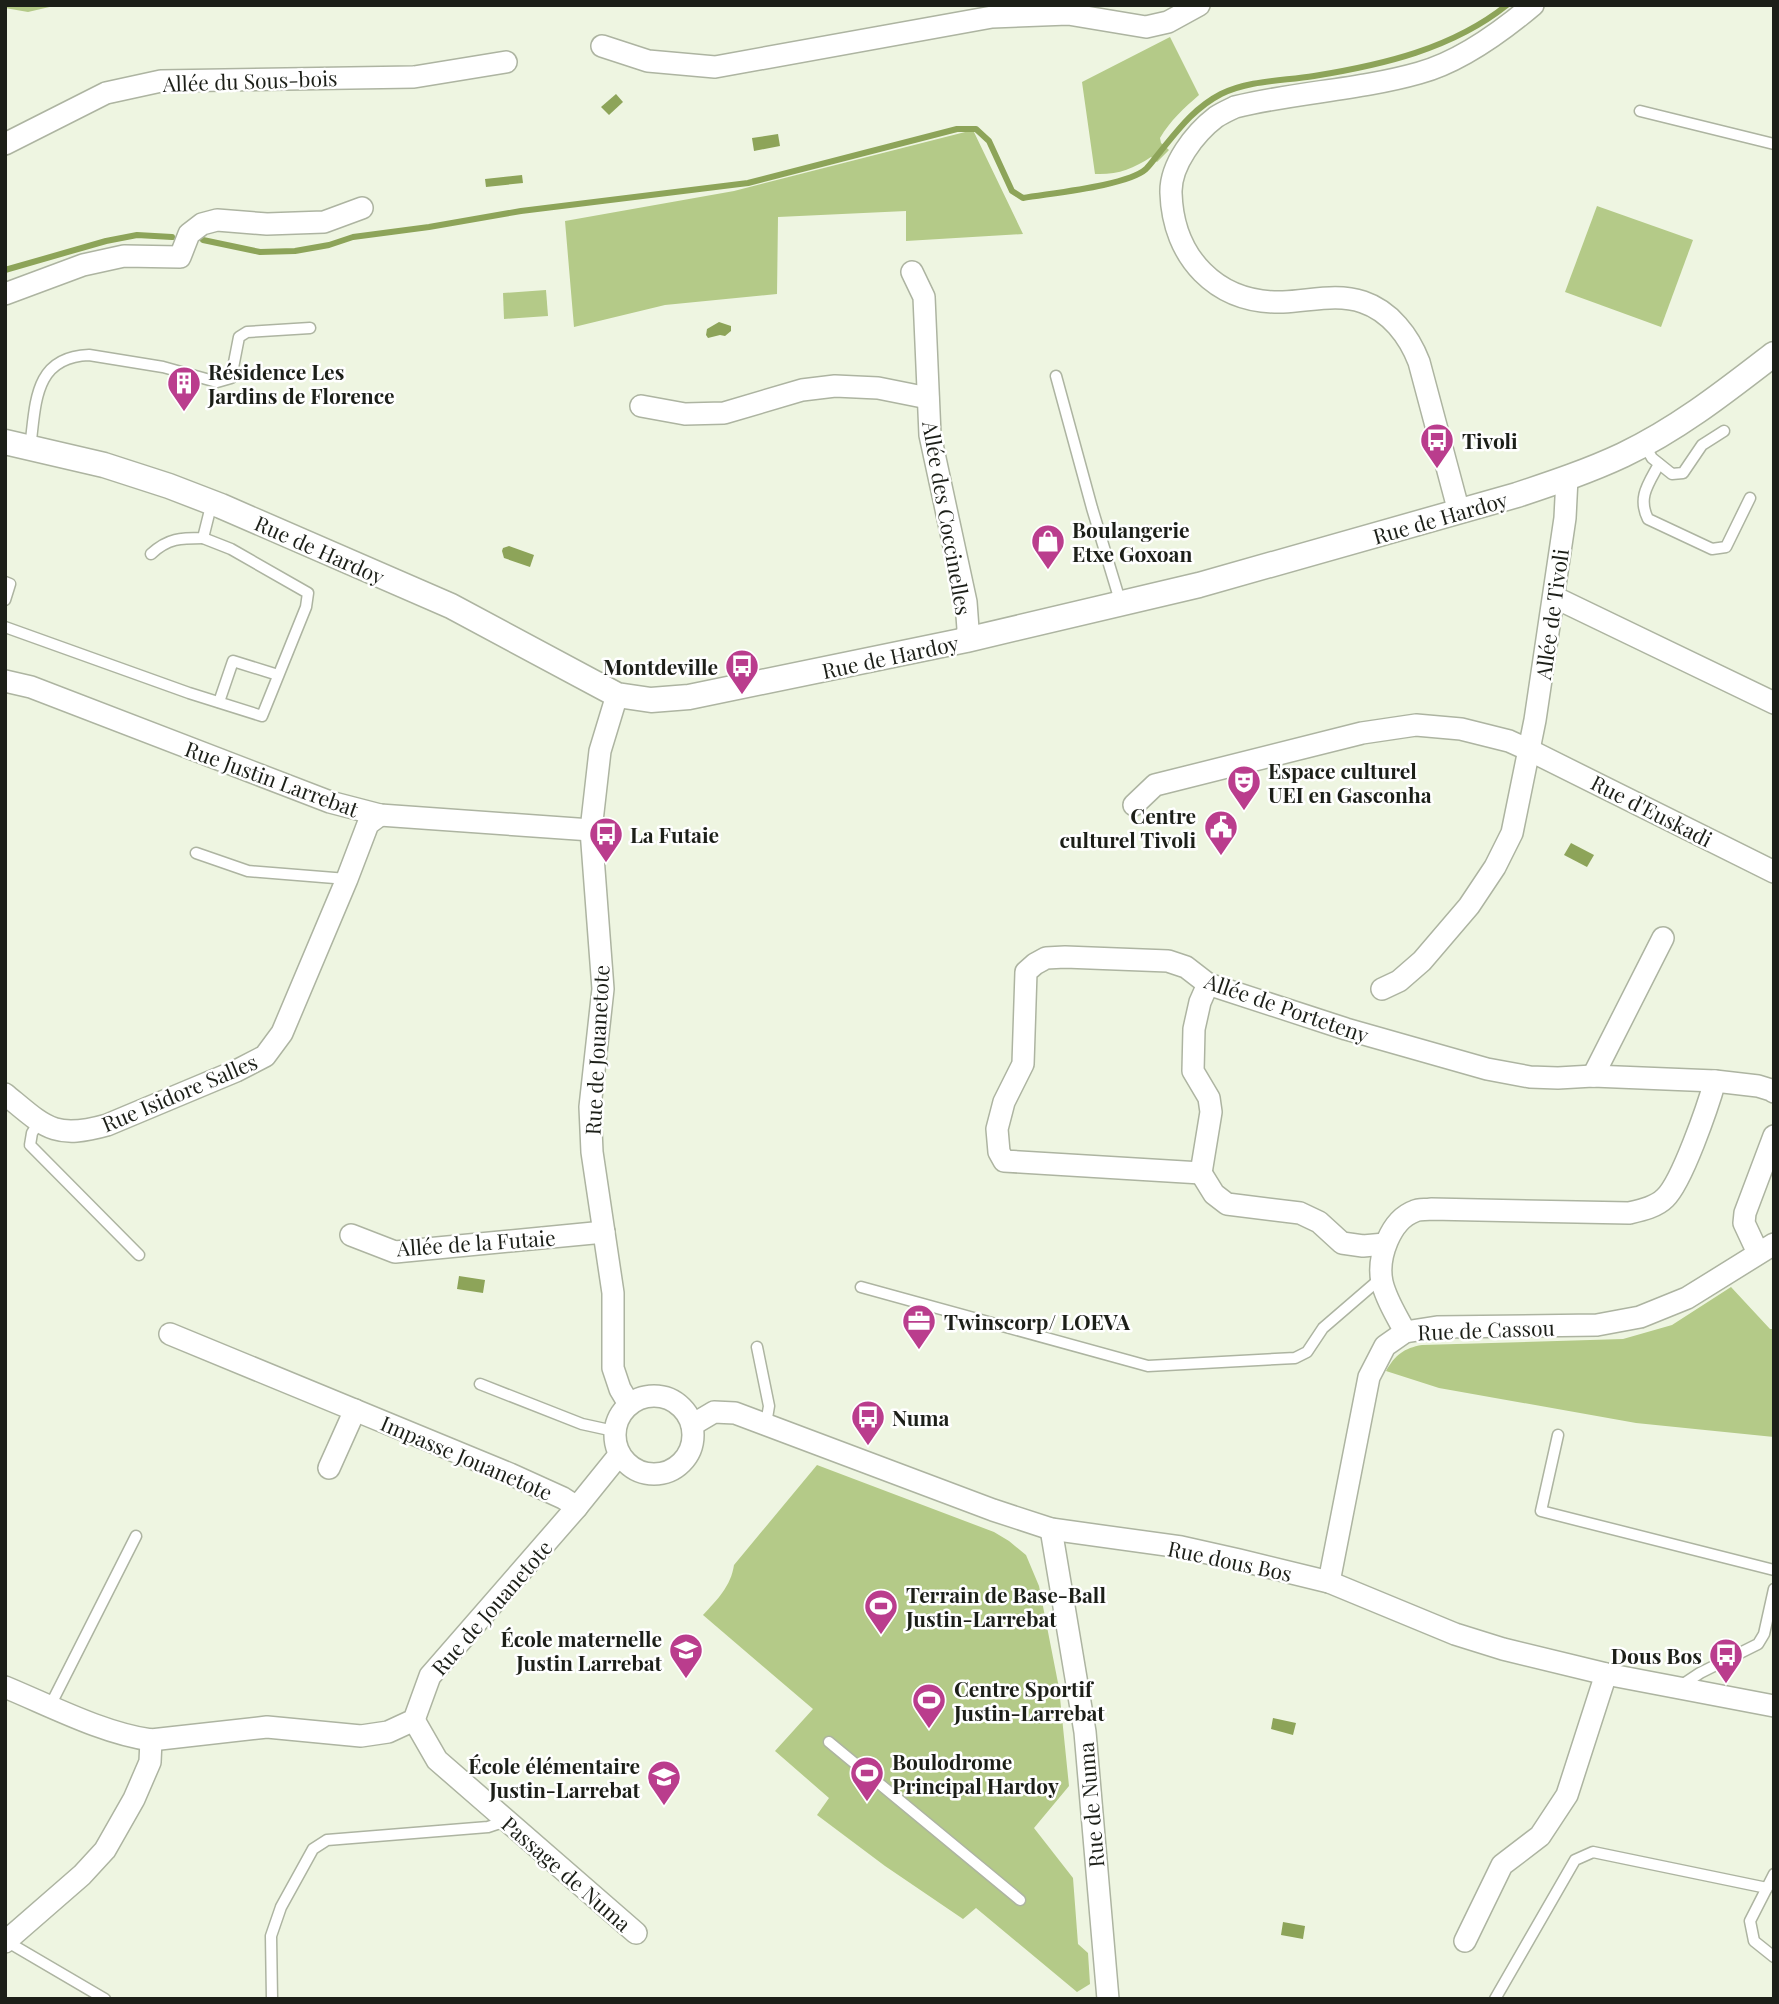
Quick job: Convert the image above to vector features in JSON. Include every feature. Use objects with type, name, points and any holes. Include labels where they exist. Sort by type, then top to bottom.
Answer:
[{"type":"street","points":[[601,46],[648,61],[715,67],[992,17],[1068,15],[1146,27],[1167,22],[1199,5]]},
{"type":"street","points":[[1459,512],[1419,362],[1401,330],[1383,312],[1364,302],[1344,298],[1282,302],[1254,300],[1228,292],[1207,277],[1191,260],[1173,216],[1171,189],[1175,167],[1184,153],[1216,117],[1235,107],[1421,73],[1464,54],[1496,35],[1533,5]]},
{"type":"street","name":"Allée du Sous-bois","points":[[5,144],[106,93],[161,81],[414,77],[506,61]]},
{"type":"street","points":[[5,294],[83,265],[124,256],[180,257],[188,234],[202,223],[217,220],[267,224],[324,222],[362,208]]},
{"type":"street","name":"Allée des Coccinelles","points":[[912,272],[924,297],[930,435],[966,602],[966,640]]},
{"type":"street","name":"Rue de Hardoy","points":[[5,442],[104,465],[212,502],[451,606],[617,695],[651,700],[688,697],[966,640],[1199,585],[1459,512],[1652,454],[1706,406],[1774,354]]},
{"type":"street","points":[[641,406],[685,414],[724,413],[802,390],[835,386],[878,388],[928,398]]},
{"type":"street","name":"Allée de Tivoli","points":[[1382,989],[1399,981],[1422,961],[1469,906],[1495,867],[1512,833],[1530,750],[1554,597],[1566,508],[1567,478]]},
{"type":"street","points":[[1554,597],[1774,703]]},
{"type":"street","name":"Rue Justin Larrebat","points":[[5,681],[32,687],[330,802],[380,816],[591,830]]},
{"type":"street","name":"Rue de Jouanetote","points":[[617,695],[600,751],[591,830],[603,989],[590,1107],[592,1152],[613,1293],[613,1368],[620,1389],[629,1404]]},
{"type":"street","name":"Rue d'Euskadi","points":[[1134,805],[1155,785],[1362,733],[1416,725],[1461,729],[1509,741],[1530,750],[1774,872]]},
{"type":"street","name":"Rue Isidore Salles","points":[[5,1094],[49,1127],[65,1132],[86,1131],[107,1125],[236,1071],[264,1056],[282,1032],[369,824],[380,816]]},
{"type":"street","points":[[1593,1076],[1663,938]]},
{"type":"street","name":"Allée de Porteteny","points":[[1201,1173],[1004,1161],[999,1152],[997,1129],[1004,1102],[1023,1064],[1026,972],[1035,964],[1046,958],[1065,957],[1168,961],[1186,967],[1208,984],[1346,1029],[1487,1069],[1530,1077],[1593,1076],[1715,1081],[1758,1086],[1774,1092]]},
{"type":"street","points":[[1208,984],[1200,1002],[1194,1029],[1193,1071],[1209,1098],[1211,1112],[1201,1173],[1214,1194],[1227,1204],[1300,1213],[1320,1222],[1342,1243],[1363,1246],[1384,1244]]},
{"type":"street","points":[[1405,1332],[1386,1296],[1381,1278],[1384,1244],[1400,1221],[1415,1211],[1431,1209],[1629,1213],[1645,1209],[1662,1201],[1672,1190],[1685,1164],[1715,1081]]},
{"type":"street","points":[[1766,1249],[1744,1223],[1745,1213],[1774,1136]]},
{"type":"street","name":"Allée de la Futaie","points":[[351,1235],[395,1252],[604,1232]]},
{"type":"street","name":"Rue de Cassou","points":[[1329,1582],[1369,1377],[1385,1346],[1405,1332],[1437,1327],[1597,1325],[1640,1317],[1687,1298],[1766,1249]]},
{"type":"street","name":"Impasse Jouanetote","points":[[170,1334],[510,1474],[577,1507]]},
{"type":"street","points":[[640,1397],[667,1397],[687,1413],[692,1425],[693,1443],[685,1458],[672,1470],[656,1474],[638,1471],[627,1465],[619,1455],[614,1441],[620,1414],[640,1397]]},
{"type":"street","name":"Impasse Jouanetote","points":[[329,1468],[355,1410]]},
{"type":"street","name":"Rue dous Bos","points":[[692,1425],[714,1412],[735,1413],[1051,1530],[1181,1547],[1329,1582],[1455,1634],[1503,1649],[1606,1674],[1774,1706]]},
{"type":"street","name":"Rue de Jouanetote","points":[[414,1720],[430,1676],[619,1455]]},
{"type":"street","name":"Rue de Numa","points":[[1051,1530],[1084,1732],[1108,1999]]},
{"type":"street","points":[[1465,1941],[1502,1865],[1539,1836],[1567,1795],[1606,1674]]},
{"type":"street","points":[[5,1687],[133,1737],[151,1740],[267,1727],[361,1736],[388,1732],[414,1720]]},
{"type":"street","name":"Passage de Numa","points":[[414,1720],[437,1760],[636,1933]]},
{"type":"street","points":[[5,1942],[82,1875],[105,1850],[134,1799],[150,1762],[151,1740]]},
{"type":"lane","points":[[1640,111],[1774,145]]},
{"type":"lane","points":[[30,448],[39,388],[47,371],[63,360],[89,355],[163,367],[217,382],[231,377],[239,337],[247,332],[310,328]]},
{"type":"lane","points":[[1056,376],[1091,508],[1121,604]]},
{"type":"lane","points":[[1652,454],[1672,474],[1683,473],[1702,445],[1724,431]]},
{"type":"lane","points":[[1652,454],[1642,502],[1648,519],[1712,550],[1726,547],[1751,498]]},
{"type":"lane","points":[[203,538],[212,502]]},
{"type":"lane","points":[[5,627],[262,716],[306,607],[308,593],[231,549],[203,538],[180,538],[161,545],[151,554]]},
{"type":"lane","points":[[5,582],[10,584],[5,600]]},
{"type":"lane","points":[[219,702],[233,660],[278,675]]},
{"type":"lane","points":[[196,853],[248,871],[348,879]]},
{"type":"lane","points":[[39,1122],[32,1133],[30,1145],[139,1255]]},
{"type":"lane","points":[[861,1287],[1148,1366],[1295,1359],[1307,1352],[1323,1328],[1381,1278]]},
{"type":"lane","points":[[757,1347],[769,1406],[766,1424]]},
{"type":"lane","points":[[480,1384],[582,1424],[614,1432]]},
{"type":"lane","points":[[1558,1435],[1541,1511],[1774,1570]]},
{"type":"lane","points":[[50,1706],[136,1536]]},
{"type":"lane","points":[[1679,1687],[1700,1673],[1758,1644],[1764,1634],[1774,1589]]},
{"type":"lane","points":[[829,1742],[1020,1900]]},
{"type":"lane","points":[[272,1999],[271,1936],[281,1907],[313,1849],[327,1840],[488,1827],[506,1821]]},
{"type":"lane","points":[[1495,1999],[1575,1860],[1593,1852],[1767,1888]]},
{"type":"lane","points":[[1774,1874],[1750,1921],[1754,1941],[1774,1957]]},
{"type":"lane","points":[[5,1942],[105,1999]]},
{"type":"shaded area","points":[[5,5],[58,5],[28,12],[5,8]]},
{"type":"shaded area","points":[[1170,37],[1199,95],[1168,126],[1160,138],[1161,143],[1169,150],[1157,162],[1151,157],[1124,170],[1095,174],[1082,82]]},
{"type":"shaded area","points":[[616,94],[623,102],[609,115],[601,107]]},
{"type":"shaded area","points":[[973,130],[1023,234],[906,241],[906,211],[778,217],[777,294],[665,305],[574,327],[565,221],[734,191]]},
{"type":"shaded area","points":[[778,134],[780,146],[754,151],[752,138]]},
{"type":"shaded area","points":[[522,175],[523,183],[486,187],[485,179]]},
{"type":"shaded area","points":[[1597,206],[1693,240],[1661,327],[1565,292]]},
{"type":"shaded area","points":[[546,290],[548,316],[504,319],[503,293]]},
{"type":"shaded area","points":[[719,322],[731,326],[731,331],[725,336],[708,338],[707,329]]},
{"type":"shaded area","points":[[509,546],[534,555],[530,567],[504,558],[503,548]]},
{"type":"shaded area","points":[[1571,843],[1594,855],[1587,867],[1564,855]]},
{"type":"shaded area","points":[[459,1276],[485,1280],[483,1293],[457,1289]]},
{"type":"shaded area","points":[[1731,1287],[1770,1329],[1774,1329],[1774,1437],[1636,1423],[1439,1388],[1386,1371],[1401,1353],[1422,1345],[1623,1339],[1672,1325]]},
{"type":"shaded area","name":"Centre Sportif Justin-Larrebat","points":[[817,1465],[994,1532],[1026,1555],[1039,1586],[1059,1688],[1069,1786],[1034,1828],[1073,1878],[1078,1944],[1088,1953],[1090,1984],[1077,1992],[976,1908],[963,1919],[817,1815],[829,1798],[775,1751],[813,1709],[703,1615],[727,1586],[734,1565]]},
{"type":"shaded area","points":[[1273,1718],[1296,1723],[1293,1735],[1271,1729]]},
{"type":"shaded area","points":[[1283,1922],[1305,1926],[1303,1939],[1281,1935]]},
{"type":"waterway","points":[[203,240],[260,252],[295,251],[329,245],[353,237],[521,211],[748,183],[957,129],[976,129],[989,141],[1012,191],[1023,198],[1088,188],[1123,180],[1146,169],[1187,120],[1203,106],[1232,89],[1255,83],[1340,72],[1415,53],[1463,33],[1507,5]]},
{"type":"waterway","points":[[5,270],[106,241],[137,235],[172,237]]},
{"type":"place","name":"Résidence Les Jardins de Florence","points":[[184,413]]},
{"type":"place","name":"Tivoli","points":[[1437,470]]},
{"type":"place","name":"Boulangerie Etxe Goxoan","points":[[1048,571]]},
{"type":"place","name":"Montdeville","points":[[742,696]]},
{"type":"place","name":"Espace culturel UEI en Gasconha","points":[[1244,812]]},
{"type":"place","name":"Centre culturel Tivoli","points":[[1221,857]]},
{"type":"place","name":"La Futaie","points":[[606,864]]},
{"type":"place","name":"Twinscorp/ LOEVA","points":[[919,1351]]},
{"type":"place","name":"Numa","points":[[868,1447]]},
{"type":"place","name":"Terrain de Base-Ball Justin-Larrebat","points":[[881,1636]]},
{"type":"place","name":"École maternelle Justin Larrebat","points":[[686,1680]]},
{"type":"place","name":"Dous Bos","points":[[1726,1685]]},
{"type":"place","name":"Centre Sportif Justin-Larrebat","points":[[929,1730]]},
{"type":"place","name":"Boulodrome Principal Hardoy","points":[[867,1803]]},
{"type":"place","name":"École élémentaire Justin-Larrebat","points":[[664,1807]]}]
